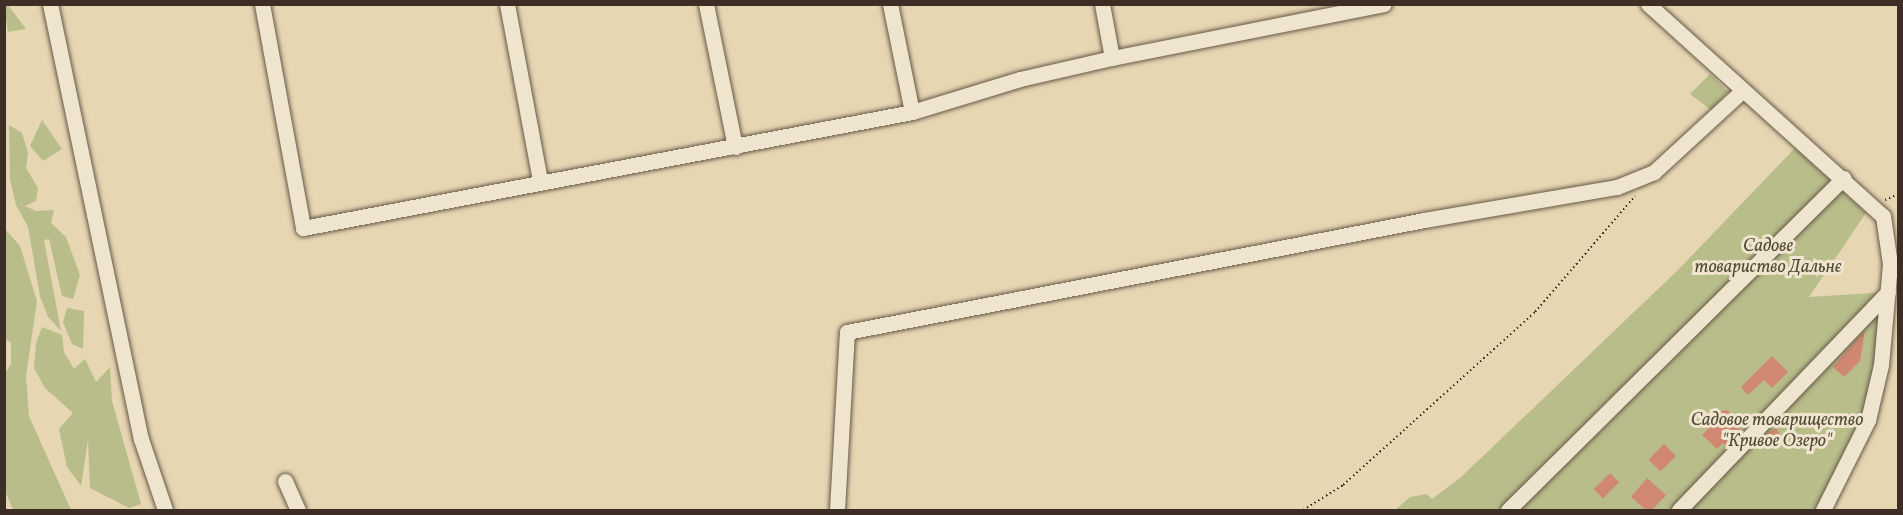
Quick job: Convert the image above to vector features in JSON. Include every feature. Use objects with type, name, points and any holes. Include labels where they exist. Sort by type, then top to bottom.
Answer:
[{"type":"street","points":[[50,4],[141,439],[165,510]]},
{"type":"street","points":[[262,4],[303,228],[912,112],[1020,79],[1112,57],[1332,9],[1384,4]]},
{"type":"street","points":[[507,4],[540,182]]},
{"type":"street","points":[[706,4],[735,147]]},
{"type":"street","points":[[890,4],[912,112]]},
{"type":"street","points":[[1102,4],[1112,57]]},
{"type":"street","points":[[1648,4],[1741,92],[1844,178],[1883,216],[1890,246],[1881,365],[1868,420],[1823,510]]},
{"type":"street","points":[[837,510],[847,332],[1424,220],[1617,187],[1654,172],[1741,92]]},
{"type":"street","points":[[1508,510],[1844,178]]},
{"type":"street","points":[[1679,510],[1888,292]]},
{"type":"street","points":[[285,481],[298,510]]},
{"type":"path","points":[[1303,510],[1343,484],[1535,312],[1639,190]]},
{"type":"green space","points":[[4,5],[8,5],[26,29],[8,32]]},
{"type":"green space","points":[[1710,74],[1728,92],[1711,110],[1690,94]]},
{"type":"green space","points":[[42,120],[62,149],[43,161],[30,146]]},
{"type":"green space","points":[[9,125],[22,133],[28,153],[26,168],[38,188],[36,201],[25,206],[36,211],[54,210],[51,223],[66,237],[80,275],[73,299],[62,296],[49,239],[44,240],[61,331],[48,317],[40,296],[28,227],[16,205],[10,179]]},
{"type":"green space","points":[[1795,148],[1866,213],[1809,297],[1888,292],[1868,420],[1823,510],[1395,510],[1410,497],[1427,494],[1432,499],[1460,478],[1679,269]]},
{"type":"green space","points":[[5,229],[20,246],[37,301],[26,376],[29,416],[71,510],[13,510],[5,491],[4,375],[11,364],[11,343],[5,339]]},
{"type":"green space","points":[[67,308],[84,311],[83,349],[72,344],[63,322]]},
{"type":"green space","points":[[42,327],[62,335],[64,352],[74,369],[85,359],[96,382],[110,367],[112,401],[141,504],[129,508],[90,488],[88,440],[81,486],[67,467],[59,429],[73,413],[45,388],[34,368],[36,343]]},
{"type":"building","points":[[1865,330],[1860,361],[1844,377],[1833,367]]},
{"type":"building","points":[[1772,356],[1788,372],[1772,388],[1764,380],[1748,395],[1741,387]]},
{"type":"building","points":[[1727,410],[1743,425],[1726,447],[1723,443],[1717,449],[1702,435],[1708,429],[1703,425],[1714,413]]},
{"type":"building","points":[[1776,428],[1783,440],[1770,448],[1763,436]]},
{"type":"building","points":[[1664,444],[1676,456],[1660,472],[1648,460]]},
{"type":"building","points":[[1610,473],[1619,482],[1603,498],[1594,489]]},
{"type":"building","points":[[1647,478],[1666,495],[1652,510],[1646,510],[1631,497]]},
{"type":"park label","name":"Садове товариство Дальнє","points":[[1768,258]]},
{"type":"park label","name":"Садовое товарищество \"Кривое Озеро\"","points":[[1777,432]]}]
